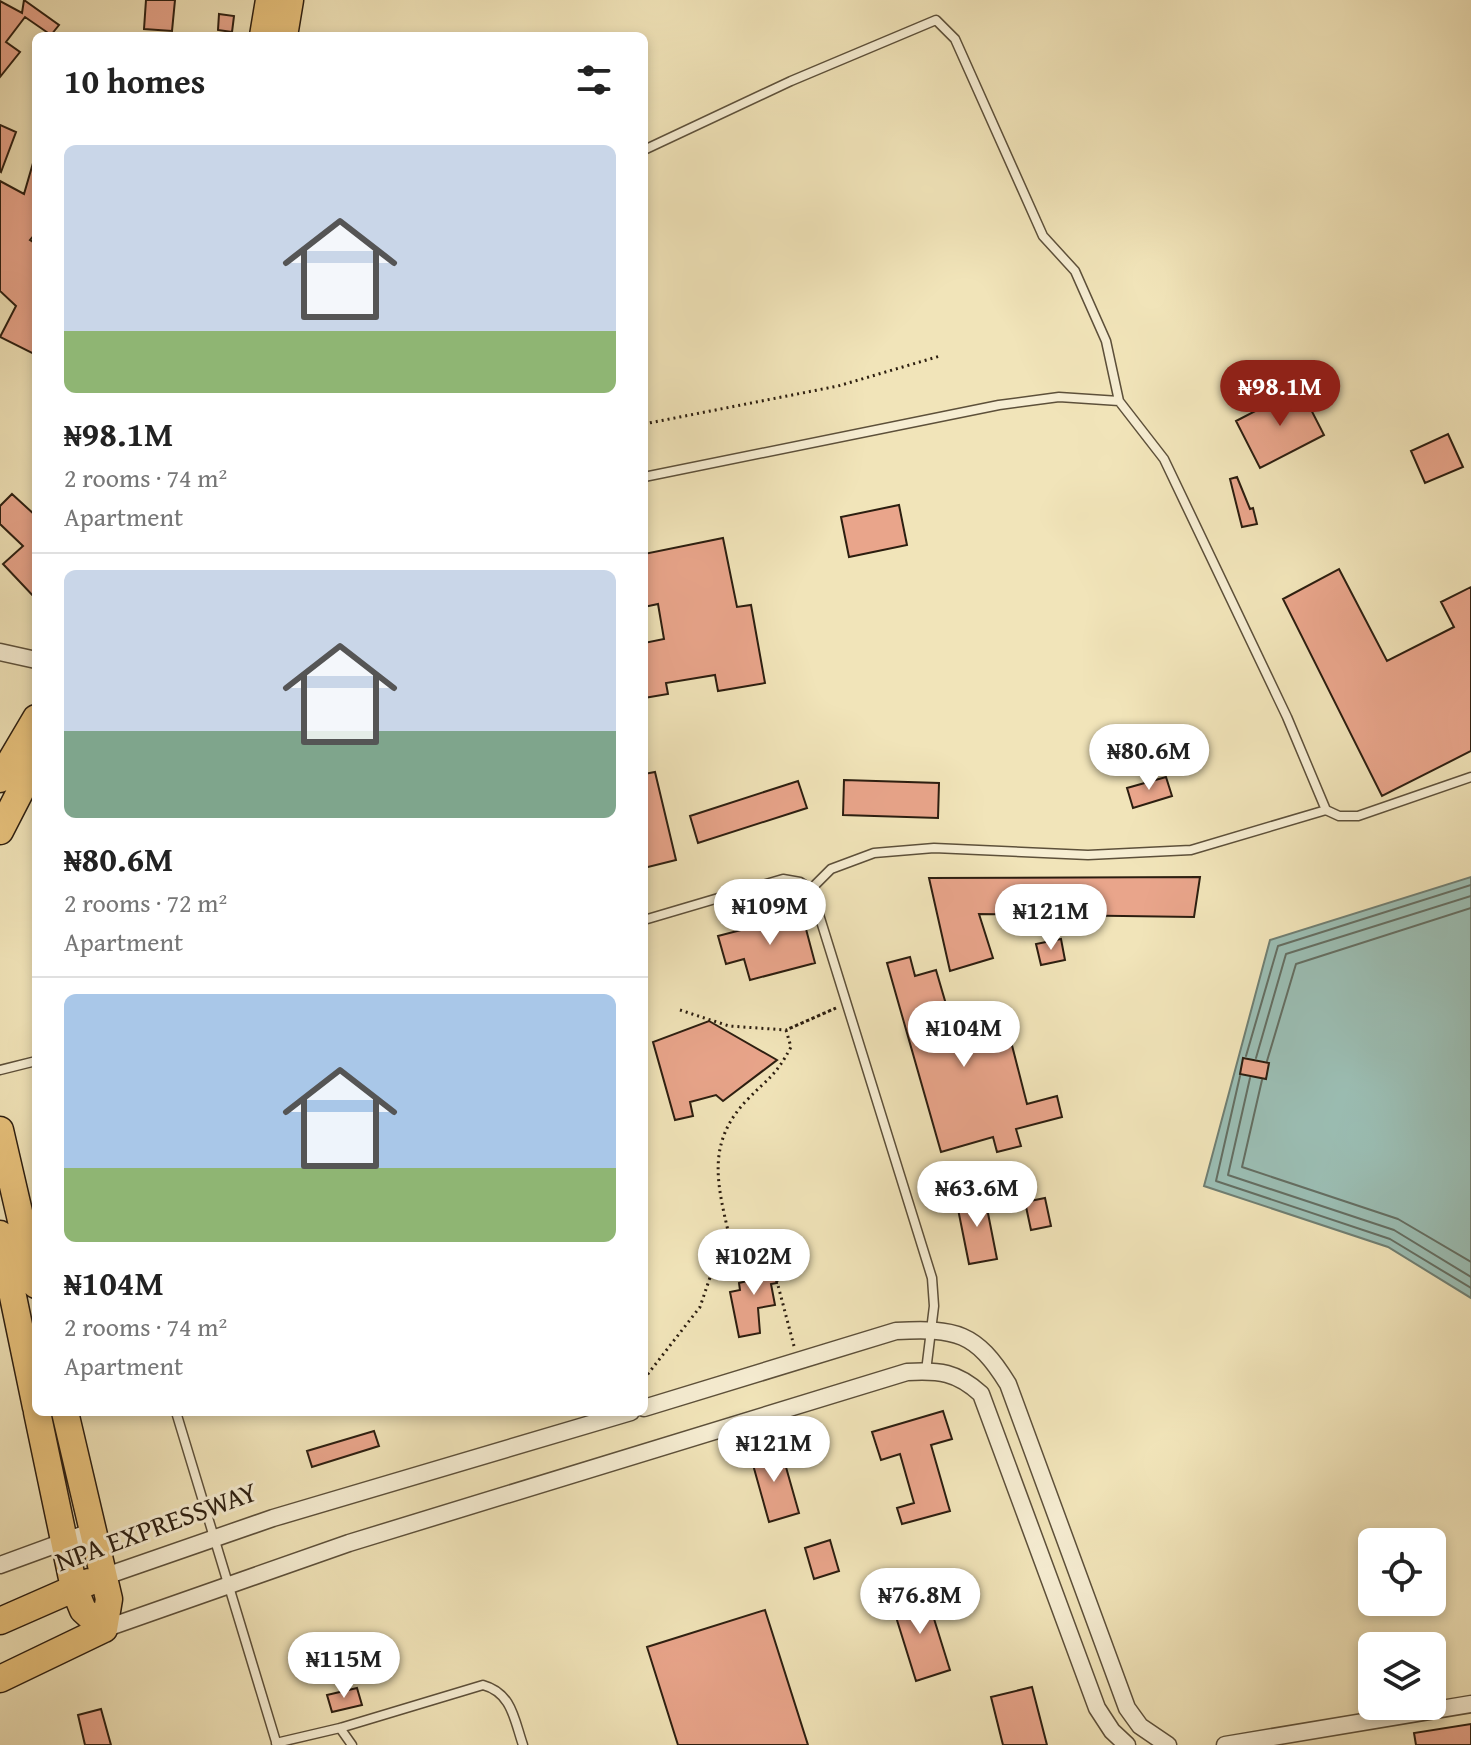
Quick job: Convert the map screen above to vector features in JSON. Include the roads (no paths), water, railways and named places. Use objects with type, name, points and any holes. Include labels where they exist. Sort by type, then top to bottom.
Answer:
[{"type":"main road","points":[[264,32],[269,0]]},
{"type":"main road","points":[[285,32],[290,0]]},
{"type":"main road","points":[[0,779],[32,725]]},
{"type":"main road","points":[[0,831],[32,769]]},
{"type":"main road","points":[[0,1130],[32,1268]]},
{"type":"main road","points":[[0,1234],[32,1390]]},
{"type":"main road","points":[[37,1416],[74,1588],[83,1610],[104,1629]]},
{"type":"main road","points":[[66,1416],[109,1599],[104,1629]]},
{"type":"main road","name":"NPA EXPRESSWAY","points":[[0,1621],[103,1577]]},
{"type":"main road","points":[[0,1679],[104,1629]]},
{"type":"street","points":[[0,652],[32,659]]},
{"type":"street","points":[[648,1407],[896,1331],[931,1330],[963,1337],[989,1352],[1008,1384],[1127,1708],[1140,1726],[1168,1745]]},
{"type":"street","points":[[104,1629],[349,1543],[907,1372],[942,1370],[965,1379],[981,1394],[1097,1708],[1112,1731],[1127,1745]]},
{"type":"street","name":"NPA EXPRESSWAY","points":[[103,1577],[213,1538],[618,1416]]},
{"type":"street","points":[[0,1565],[93,1531]]},
{"type":"street","points":[[1225,1745],[1471,1704]]},
{"type":"lane","points":[[648,148],[791,81],[936,20],[955,39],[1043,236],[1075,271],[1106,341],[1119,401],[1164,459],[1274,690],[1326,810]]},
{"type":"lane","points":[[648,476],[999,405],[1059,397],[1119,401]]},
{"type":"lane","points":[[811,889],[831,869],[874,853],[934,848],[1088,855],[1191,850],[1326,810],[1339,816],[1358,816],[1471,777]]},
{"type":"lane","points":[[648,919],[783,879],[800,882],[811,889],[849,1003],[932,1278],[926,1371]]},
{"type":"lane","points":[[0,1070],[32,1062]]},
{"type":"lane","points":[[177,1416],[277,1744],[483,1685],[497,1689],[508,1700],[523,1745]]},
{"type":"lane","points":[[340,1728],[352,1745]]},
{"type":"water","points":[[1471,877],[1471,1298],[1388,1247],[1204,1186],[1270,940]]}]
